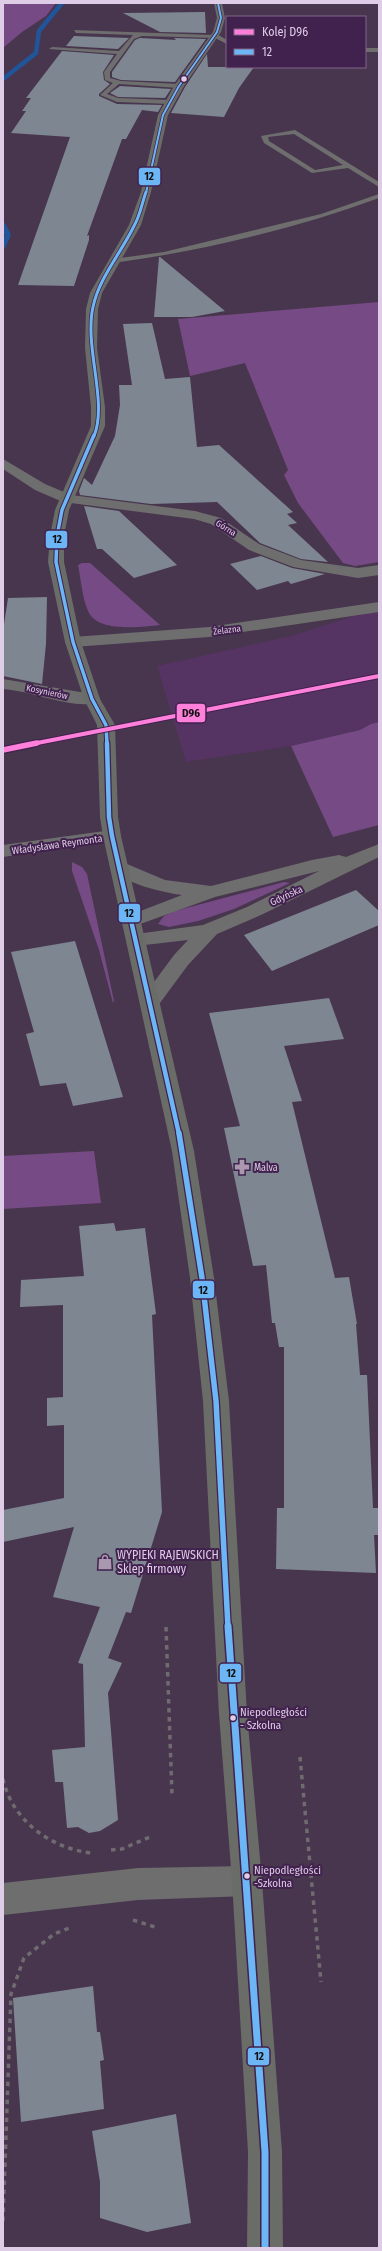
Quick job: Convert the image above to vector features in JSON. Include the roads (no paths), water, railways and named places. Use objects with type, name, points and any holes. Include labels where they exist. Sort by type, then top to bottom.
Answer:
[{"type":"main road","points":[[218,3],[221,18],[214,36],[179,86],[170,102],[157,136],[140,211],[135,225],[96,293],[92,309],[91,348],[98,408],[98,426],[62,510],[56,562],[73,642],[92,699],[106,725],[109,817],[112,836],[183,1151],[202,1278],[216,1401],[233,1714],[247,1881],[265,2152],[265,2248]]},
{"type":"street","name":"Górna","points":[[3,462],[40,487],[68,499],[195,515],[216,521],[254,547],[298,564],[358,574],[379,570]]},
{"type":"street","name":"Żelazna","points":[[73,642],[209,632],[379,607]]},
{"type":"street","name":"Kosynierów","points":[[3,684],[15,685],[63,696],[92,699]]},
{"type":"street","name":"Władysława Reymonta","points":[[3,851],[112,836]]},
{"type":"street","name":"Gdyńska","points":[[136,940],[210,929],[294,892],[360,857],[379,850]]},
{"type":"street","name":"Gdyńska","points":[[132,921],[219,890],[286,871],[360,857]]},
{"type":"street","name":"Gdyńska","points":[[120,868],[154,884],[183,890],[219,890]]},
{"type":"street","name":"Gdyńska","points":[[150,1002],[181,960],[210,929]]},
{"type":"street","points":[[3,1899],[138,1884],[247,1881]]},
{"type":"lane","points":[[76,31],[214,36],[226,42]]},
{"type":"lane","points":[[143,33],[132,38],[107,72],[107,79],[118,82],[179,86]]},
{"type":"lane","points":[[52,49],[122,53]]},
{"type":"lane","points":[[366,50],[379,50]]},
{"type":"lane","points":[[118,82],[103,95],[117,100],[170,102]]},
{"type":"lane","points":[[349,166],[314,172],[266,142],[264,136],[295,132],[349,166],[379,185]]},
{"type":"lane","points":[[114,261],[164,254],[323,216],[379,196]]},
{"type":"waterway","points":[[3,79],[36,53],[39,31],[62,3]]},
{"type":"waterway","points":[[3,225],[8,235],[3,246]]},
{"type":"rail line","name":"D96","points":[[3,750],[379,676]]},
{"type":"place","name":"Malva","points":[[242,1167]]},
{"type":"place","name":"WYPIEKI RAJEWSKICH Sklep firmowy","points":[[105,1562]]},
{"type":"place","name":"Niepodległości - Szkolna","points":[[233,1718]]},
{"type":"place","name":"Niepodległości -Szkolna","points":[[247,1876]]}]
